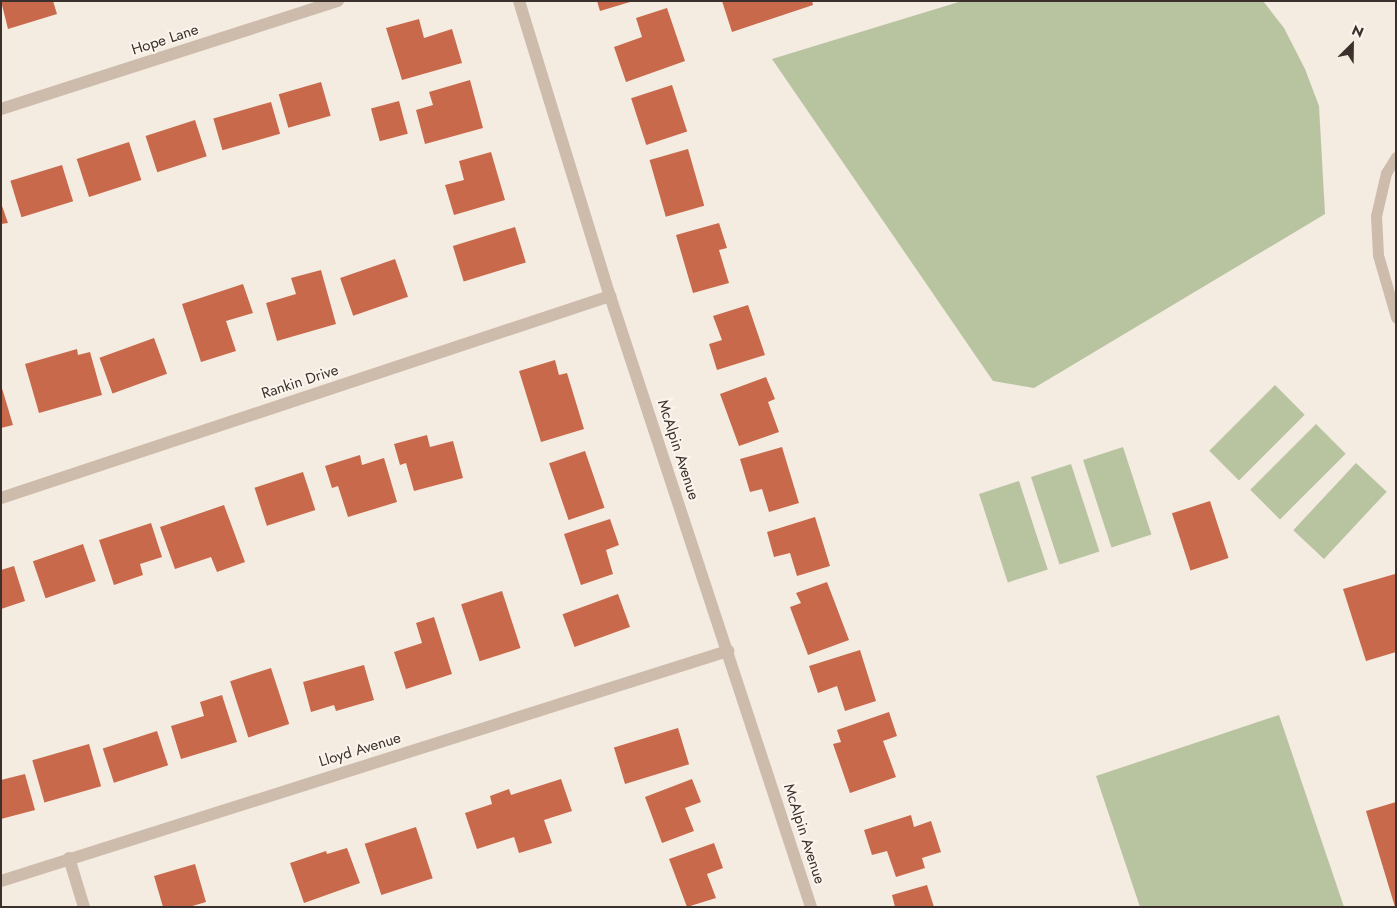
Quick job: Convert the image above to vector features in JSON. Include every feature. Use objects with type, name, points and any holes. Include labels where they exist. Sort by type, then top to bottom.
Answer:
[{"type":"street","name":"Hope Lane","points":[[1,109],[315,5],[338,1]]},
{"type":"street","name":"McAlpin Avenue","points":[[519,1],[610,296],[811,907]]},
{"type":"street","name":"Rankin Drive","points":[[1,498],[610,296]]},
{"type":"street","name":"Lloyd Avenue","points":[[1,880],[728,651]]},
{"type":"street","points":[[69,858],[84,907]]},
{"type":"lane","points":[[1396,157],[1386,172],[1376,216],[1378,255],[1392,292],[1396,317]]},
{"type":"green space","points":[[962,1],[1263,1],[1284,28],[1305,69],[1319,106],[1325,214],[1034,388],[993,381],[772,59]]},
{"type":"green space","points":[[1275,385],[1305,415],[1239,480],[1209,451]]},
{"type":"green space","points":[[1316,424],[1346,454],[1280,519],[1250,490]]},
{"type":"green space","points":[[1123,447],[1151,534],[1111,547],[1083,460]]},
{"type":"green space","points":[[1356,463],[1387,492],[1324,559],[1293,530]]},
{"type":"green space","points":[[1071,464],[1099,551],[1059,564],[1031,477]]},
{"type":"green space","points":[[1019,481],[1048,569],[1008,582],[979,494]]},
{"type":"green space","points":[[1279,715],[1344,907],[1140,907],[1096,776]]},
{"type":"building","points":[[1,1],[53,1],[57,14],[8,29]]},
{"type":"building","points":[[597,1],[630,1],[630,2],[600,11]]},
{"type":"building","points":[[722,1],[812,1],[813,5],[732,32]]},
{"type":"building","points":[[667,8],[685,61],[626,82],[614,47],[642,37],[636,18]]},
{"type":"building","points":[[419,19],[424,38],[452,29],[462,63],[402,80],[386,28]]},
{"type":"building","points":[[470,80],[483,128],[425,144],[416,110],[433,105],[429,92]]},
{"type":"building","points":[[321,82],[331,116],[288,128],[279,94]]},
{"type":"building","points":[[672,85],[687,132],[646,145],[631,98]]},
{"type":"building","points":[[399,101],[408,134],[380,141],[371,109]]},
{"type":"building","points":[[271,102],[280,134],[222,150],[213,119]]},
{"type":"building","points":[[195,120],[207,156],[157,172],[146,136]]},
{"type":"building","points":[[129,142],[141,180],[89,197],[77,159]]},
{"type":"building","points":[[688,149],[704,206],[666,217],[650,160]]},
{"type":"building","points":[[491,152],[505,200],[454,215],[445,185],[464,180],[459,161]]},
{"type":"building","points":[[62,165],[73,201],[21,217],[10,181]]},
{"type":"building","points":[[1,203],[8,223],[1,224]]},
{"type":"building","points":[[719,223],[727,248],[719,250],[729,283],[693,293],[676,235]]},
{"type":"building","points":[[515,227],[526,262],[464,281],[453,246]]},
{"type":"building","points":[[395,259],[408,297],[353,316],[340,278]]},
{"type":"building","points":[[321,270],[336,324],[277,341],[266,303],[296,294],[291,278]]},
{"type":"building","points":[[243,284],[253,313],[226,321],[236,351],[201,362],[182,304]]},
{"type":"building","points":[[748,305],[765,355],[717,370],[709,344],[722,340],[713,316]]},
{"type":"building","points":[[154,338],[167,374],[112,394],[99,358]]},
{"type":"building","points":[[77,349],[78,355],[90,352],[102,395],[39,413],[25,364]]},
{"type":"building","points":[[555,360],[559,375],[567,373],[584,429],[541,442],[519,371]]},
{"type":"building","points":[[766,377],[775,399],[768,402],[779,432],[739,446],[720,394]]},
{"type":"building","points":[[1,385],[13,425],[1,428]]},
{"type":"building","points":[[427,435],[430,447],[453,441],[463,478],[414,491],[406,463],[400,465],[394,444]]},
{"type":"building","points":[[782,447],[799,503],[769,512],[762,489],[750,492],[740,459]]},
{"type":"building","points":[[585,451],[605,508],[569,520],[549,463]]},
{"type":"building","points":[[360,455],[362,465],[384,458],[397,502],[348,517],[338,486],[332,488],[325,466]]},
{"type":"building","points":[[303,472],[315,510],[267,526],[254,488]]},
{"type":"building","points":[[1210,501],[1229,558],[1190,570],[1172,513]]},
{"type":"building","points":[[224,505],[245,562],[217,572],[211,557],[175,569],[160,527]]},
{"type":"building","points":[[815,517],[830,566],[797,576],[790,553],[774,557],[767,532]]},
{"type":"building","points":[[610,519],[619,545],[606,550],[613,574],[581,585],[564,534]]},
{"type":"building","points":[[151,523],[162,557],[140,564],[143,575],[114,585],[99,540]]},
{"type":"building","points":[[83,544],[96,581],[46,598],[33,561]]},
{"type":"building","points":[[14,566],[25,601],[1,609],[1,570]]},
{"type":"building","points":[[1395,574],[1396,652],[1366,661],[1343,589]]},
{"type":"building","points":[[827,582],[849,640],[808,655],[790,607],[801,603],[796,593]]},
{"type":"building","points":[[502,591],[521,648],[480,661],[461,604]]},
{"type":"building","points":[[618,594],[630,627],[575,647],[563,614]]},
{"type":"building","points":[[434,617],[452,674],[406,689],[394,652],[422,643],[416,623]]},
{"type":"building","points":[[860,650],[876,701],[845,711],[837,686],[818,693],[809,666]]},
{"type":"building","points":[[364,665],[374,700],[336,711],[334,705],[311,712],[303,682]]},
{"type":"building","points":[[271,668],[289,724],[248,737],[230,681]]},
{"type":"building","points":[[222,695],[237,742],[181,759],[171,726],[204,716],[200,702]]},
{"type":"building","points":[[889,712],[897,736],[883,741],[896,777],[850,793],[833,744],[841,742],[837,730]]},
{"type":"building","points":[[678,728],[689,764],[625,784],[614,748]]},
{"type":"building","points":[[157,731],[168,765],[114,783],[103,749]]},
{"type":"building","points":[[89,744],[101,786],[44,803],[32,760]]},
{"type":"building","points":[[25,774],[35,810],[1,819],[1,780]]},
{"type":"building","points":[[561,779],[572,811],[544,820],[552,843],[519,853],[514,837],[477,849],[465,813],[492,804],[490,796],[509,789],[511,795]]},
{"type":"building","points":[[692,779],[701,802],[685,808],[694,831],[662,843],[645,797]]},
{"type":"building","points":[[1396,802],[1396,906],[1395,907],[1366,811]]},
{"type":"building","points":[[911,815],[914,827],[931,821],[941,852],[922,858],[925,868],[896,877],[887,851],[872,855],[864,830]]},
{"type":"building","points":[[416,827],[433,878],[381,895],[365,844]]},
{"type":"building","points":[[714,843],[723,868],[707,874],[716,898],[687,907],[669,859]]},
{"type":"building","points":[[347,848],[360,883],[304,903],[290,863],[326,851],[327,854]]},
{"type":"building","points":[[195,864],[206,902],[189,907],[163,907],[154,876]]},
{"type":"building","points":[[927,885],[934,907],[895,907],[892,895]]}]
